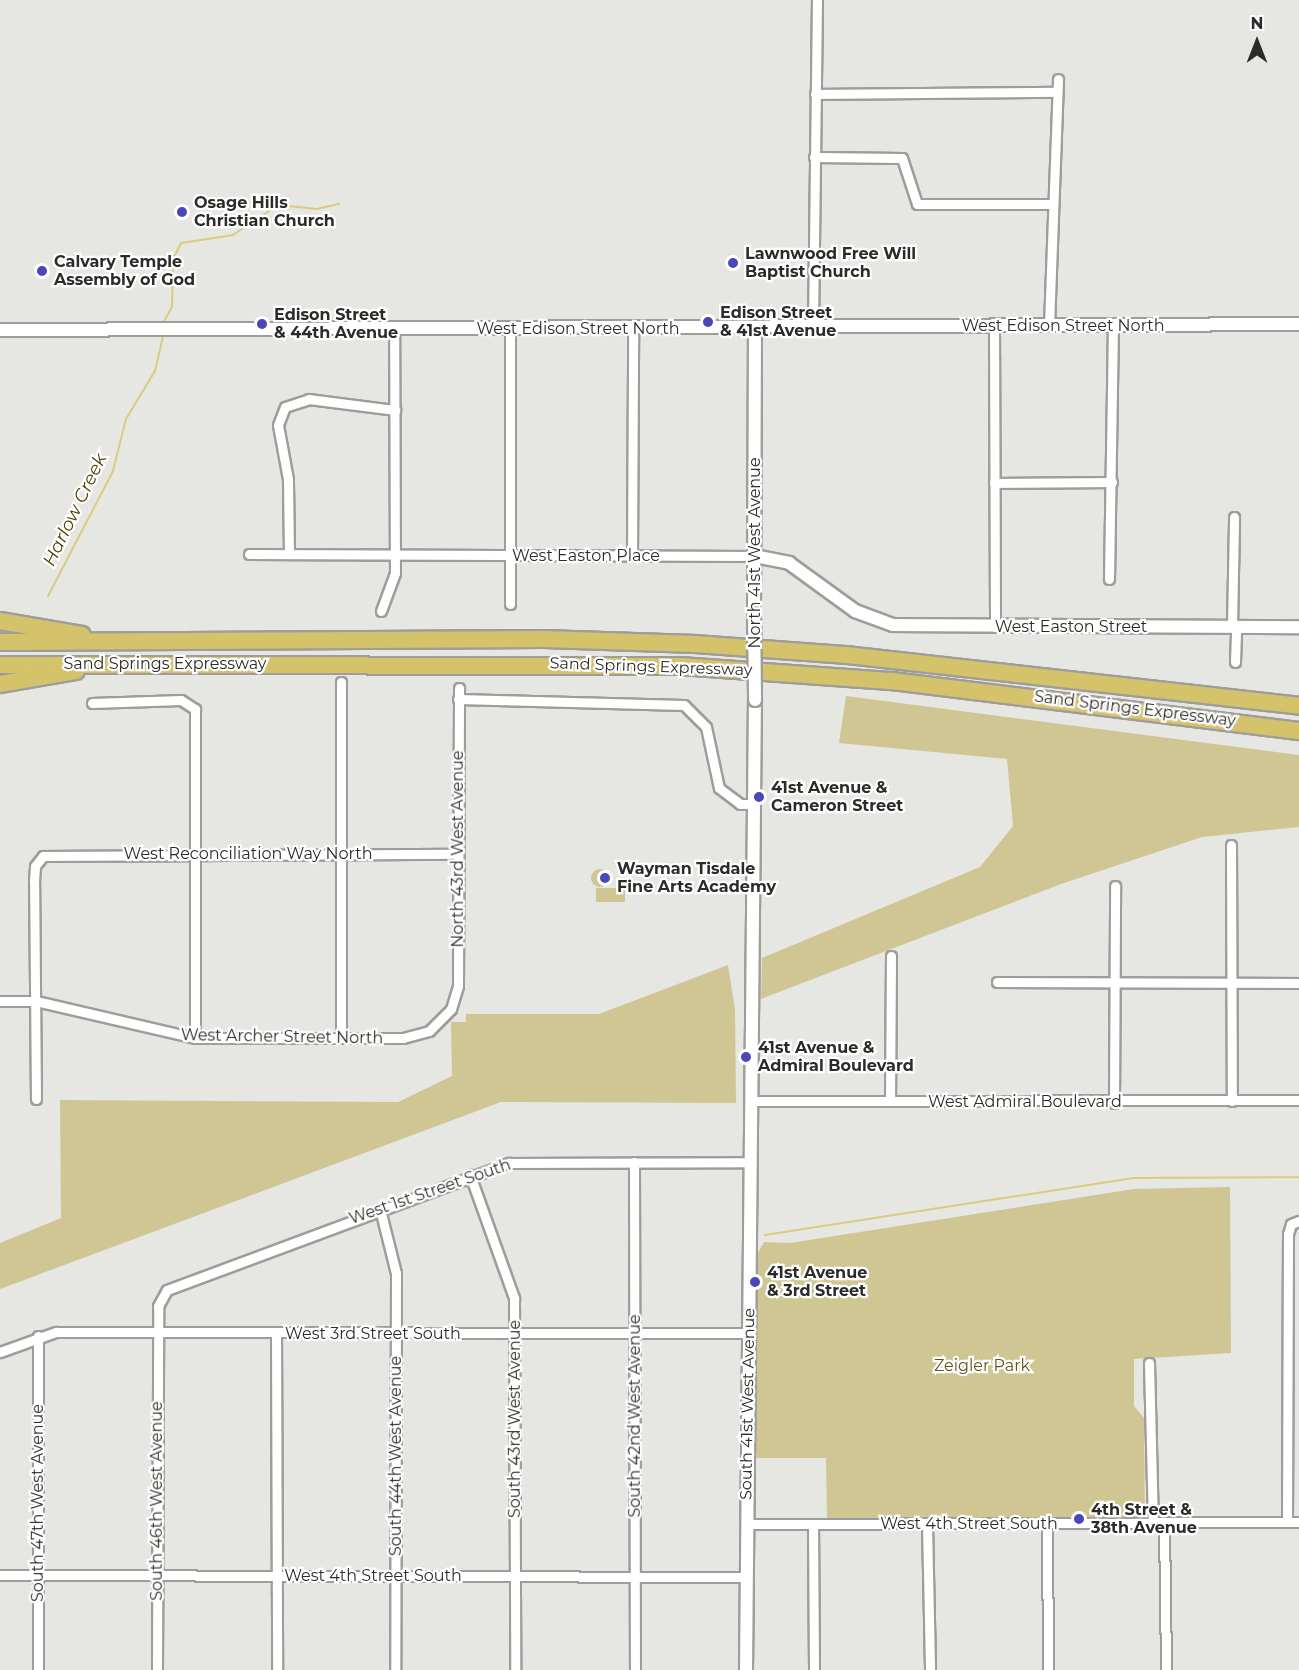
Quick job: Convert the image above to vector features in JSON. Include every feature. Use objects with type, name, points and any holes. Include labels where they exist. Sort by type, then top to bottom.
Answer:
[{"type":"highway","points":[[0,621],[109,642]]},
{"type":"highway","name":"Sand Springs Expressway","points":[[0,642],[544,639],[715,645],[847,655],[1299,706]]},
{"type":"highway","points":[[0,684],[110,664]]},
{"type":"highway","name":"Sand Springs Expressway","points":[[0,665],[690,666],[892,681],[1299,730]]},
{"type":"street","points":[[813,327],[817,0]]},
{"type":"street","points":[[1049,326],[1051,204],[1058,78]]},
{"type":"street","points":[[815,93],[1056,92]]},
{"type":"street","points":[[814,157],[902,158],[917,204],[1051,204]]},
{"type":"street","name":"West Edison Street North","points":[[0,330],[633,329],[1299,324]]},
{"type":"street","points":[[1108,579],[1112,482],[1113,326]]},
{"type":"street","points":[[994,327],[995,627]]},
{"type":"street","name":"North 41st West Avenue","points":[[752,1101],[755,804],[755,328]]},
{"type":"street","points":[[381,611],[393,582],[395,555],[394,329]]},
{"type":"street","points":[[510,329],[510,604]]},
{"type":"street","points":[[632,556],[633,329]]},
{"type":"street","points":[[289,555],[288,479],[278,424],[289,404],[309,399],[395,410]]},
{"type":"street","points":[[994,483],[1112,482]]},
{"type":"street","points":[[1234,517],[1235,662]]},
{"type":"street","name":"West Easton Place","points":[[249,554],[754,556],[789,563],[855,611],[905,626]]},
{"type":"street","name":"West Easton Street","points":[[905,626],[1299,627]]},
{"type":"street","points":[[341,682],[341,1038]]},
{"type":"street","name":"North 43rd West Avenue","points":[[451,1010],[458,986],[459,688]]},
{"type":"street","points":[[458,699],[684,705],[706,727],[719,788],[740,804],[755,804]]},
{"type":"street","points":[[92,703],[181,700],[193,706],[196,854],[195,1038]]},
{"type":"street","points":[[1231,845],[1232,1101]]},
{"type":"street","name":"West Reconciliation Way North","points":[[36,1001],[34,881],[38,859],[52,854],[458,854]]},
{"type":"street","points":[[1114,1103],[1115,886]]},
{"type":"street","points":[[890,1101],[891,956]]},
{"type":"street","points":[[997,982],[1299,984]]},
{"type":"street","name":"West Archer Street North","points":[[0,1001],[36,1001],[195,1038],[416,1036],[451,1010]]},
{"type":"street","points":[[36,1001],[36,1099]]},
{"type":"street","name":"West Admiral Boulevard","points":[[752,1101],[1114,1103],[1299,1100]]},
{"type":"street","name":"South 41st West Avenue","points":[[746,1670],[752,1101]]},
{"type":"street","name":"West 1st Street South","points":[[158,1332],[158,1302],[172,1286],[470,1175],[522,1161],[751,1162]]},
{"type":"street","name":"South 42nd West Avenue","points":[[634,1162],[635,1670]]},
{"type":"street","name":"South 43rd West Avenue","points":[[470,1175],[511,1285],[515,1334],[515,1670]]},
{"type":"street","name":"South 44th West Avenue","points":[[380,1209],[394,1256],[396,1334],[395,1670]]},
{"type":"street","points":[[1287,1522],[1295,1222]]},
{"type":"street","name":"West 3rd Street South","points":[[0,1352],[38,1336],[158,1332],[749,1333]]},
{"type":"street","name":"South 46th West Avenue","points":[[157,1670],[158,1332]]},
{"type":"street","points":[[276,1333],[277,1670]]},
{"type":"street","name":"South 47th West Avenue","points":[[38,1336],[38,1670]]},
{"type":"street","points":[[1149,1363],[1153,1524]]},
{"type":"street","name":"West 4th Street South","points":[[747,1524],[1299,1522]]},
{"type":"street","points":[[813,1524],[814,1670]]},
{"type":"street","points":[[927,1524],[930,1670]]},
{"type":"street","points":[[1047,1524],[1048,1670]]},
{"type":"street","points":[[1164,1524],[1166,1670]]},
{"type":"street","name":"West 4th Street South","points":[[0,1575],[747,1577]]},
{"type":"green space","points":[[846,696],[1299,755],[1299,827],[1202,837],[1061,884],[761,999],[762,958],[980,867],[1013,826],[1007,759],[839,743]]},
{"type":"green space","points":[[600,869],[606,872],[609,878],[606,884],[600,887],[594,884],[591,878],[594,872]]},
{"type":"green space","points":[[596,888],[625,888],[625,902],[596,902]]},
{"type":"green space","points":[[728,965],[735,1009],[736,1103],[501,1102],[0,1289],[0,1243],[61,1218],[60,1100],[398,1102],[452,1076],[451,1022],[466,1022],[466,1014],[599,1014]]},
{"type":"green space","name":"Zeigler Park","points":[[1230,1187],[1231,1353],[1134,1359],[1134,1406],[1144,1418],[1145,1517],[827,1519],[826,1458],[753,1458],[757,1254],[764,1242],[790,1243],[1134,1189]]},
{"type":"waterway","name":"Harlow Creek","points":[[163,323],[172,307],[173,259],[181,243],[233,235],[278,205],[317,209],[339,204]]},
{"type":"waterway","name":"Harlow Creek","points":[[48,596],[113,471],[126,419],[155,371],[163,337]]},
{"type":"waterway","points":[[765,1235],[1134,1178],[1299,1177]]},
{"type":"place","name":"Osage Hills Christian Church","points":[[182,212]]},
{"type":"place","name":"Lawnwood Free Will Baptist Church","points":[[733,263]]},
{"type":"place","name":"Calvary Temple Assembly of God","points":[[42,271]]},
{"type":"place","name":"Edison Street & 41st Avenue","points":[[708,322]]},
{"type":"place","name":"Edison Street & 44th Avenue","points":[[262,324]]},
{"type":"place","name":"41st Avenue & Cameron Street","points":[[759,797]]},
{"type":"place","name":"Wayman Tisdale Fine Arts Academy","points":[[605,878]]},
{"type":"place","name":"41st Avenue & Admiral Boulevard","points":[[746,1057]]},
{"type":"place","name":"41st Avenue & 3rd Street","points":[[755,1282]]},
{"type":"place","name":"4th Street & 38th Avenue","points":[[1079,1519]]}]
